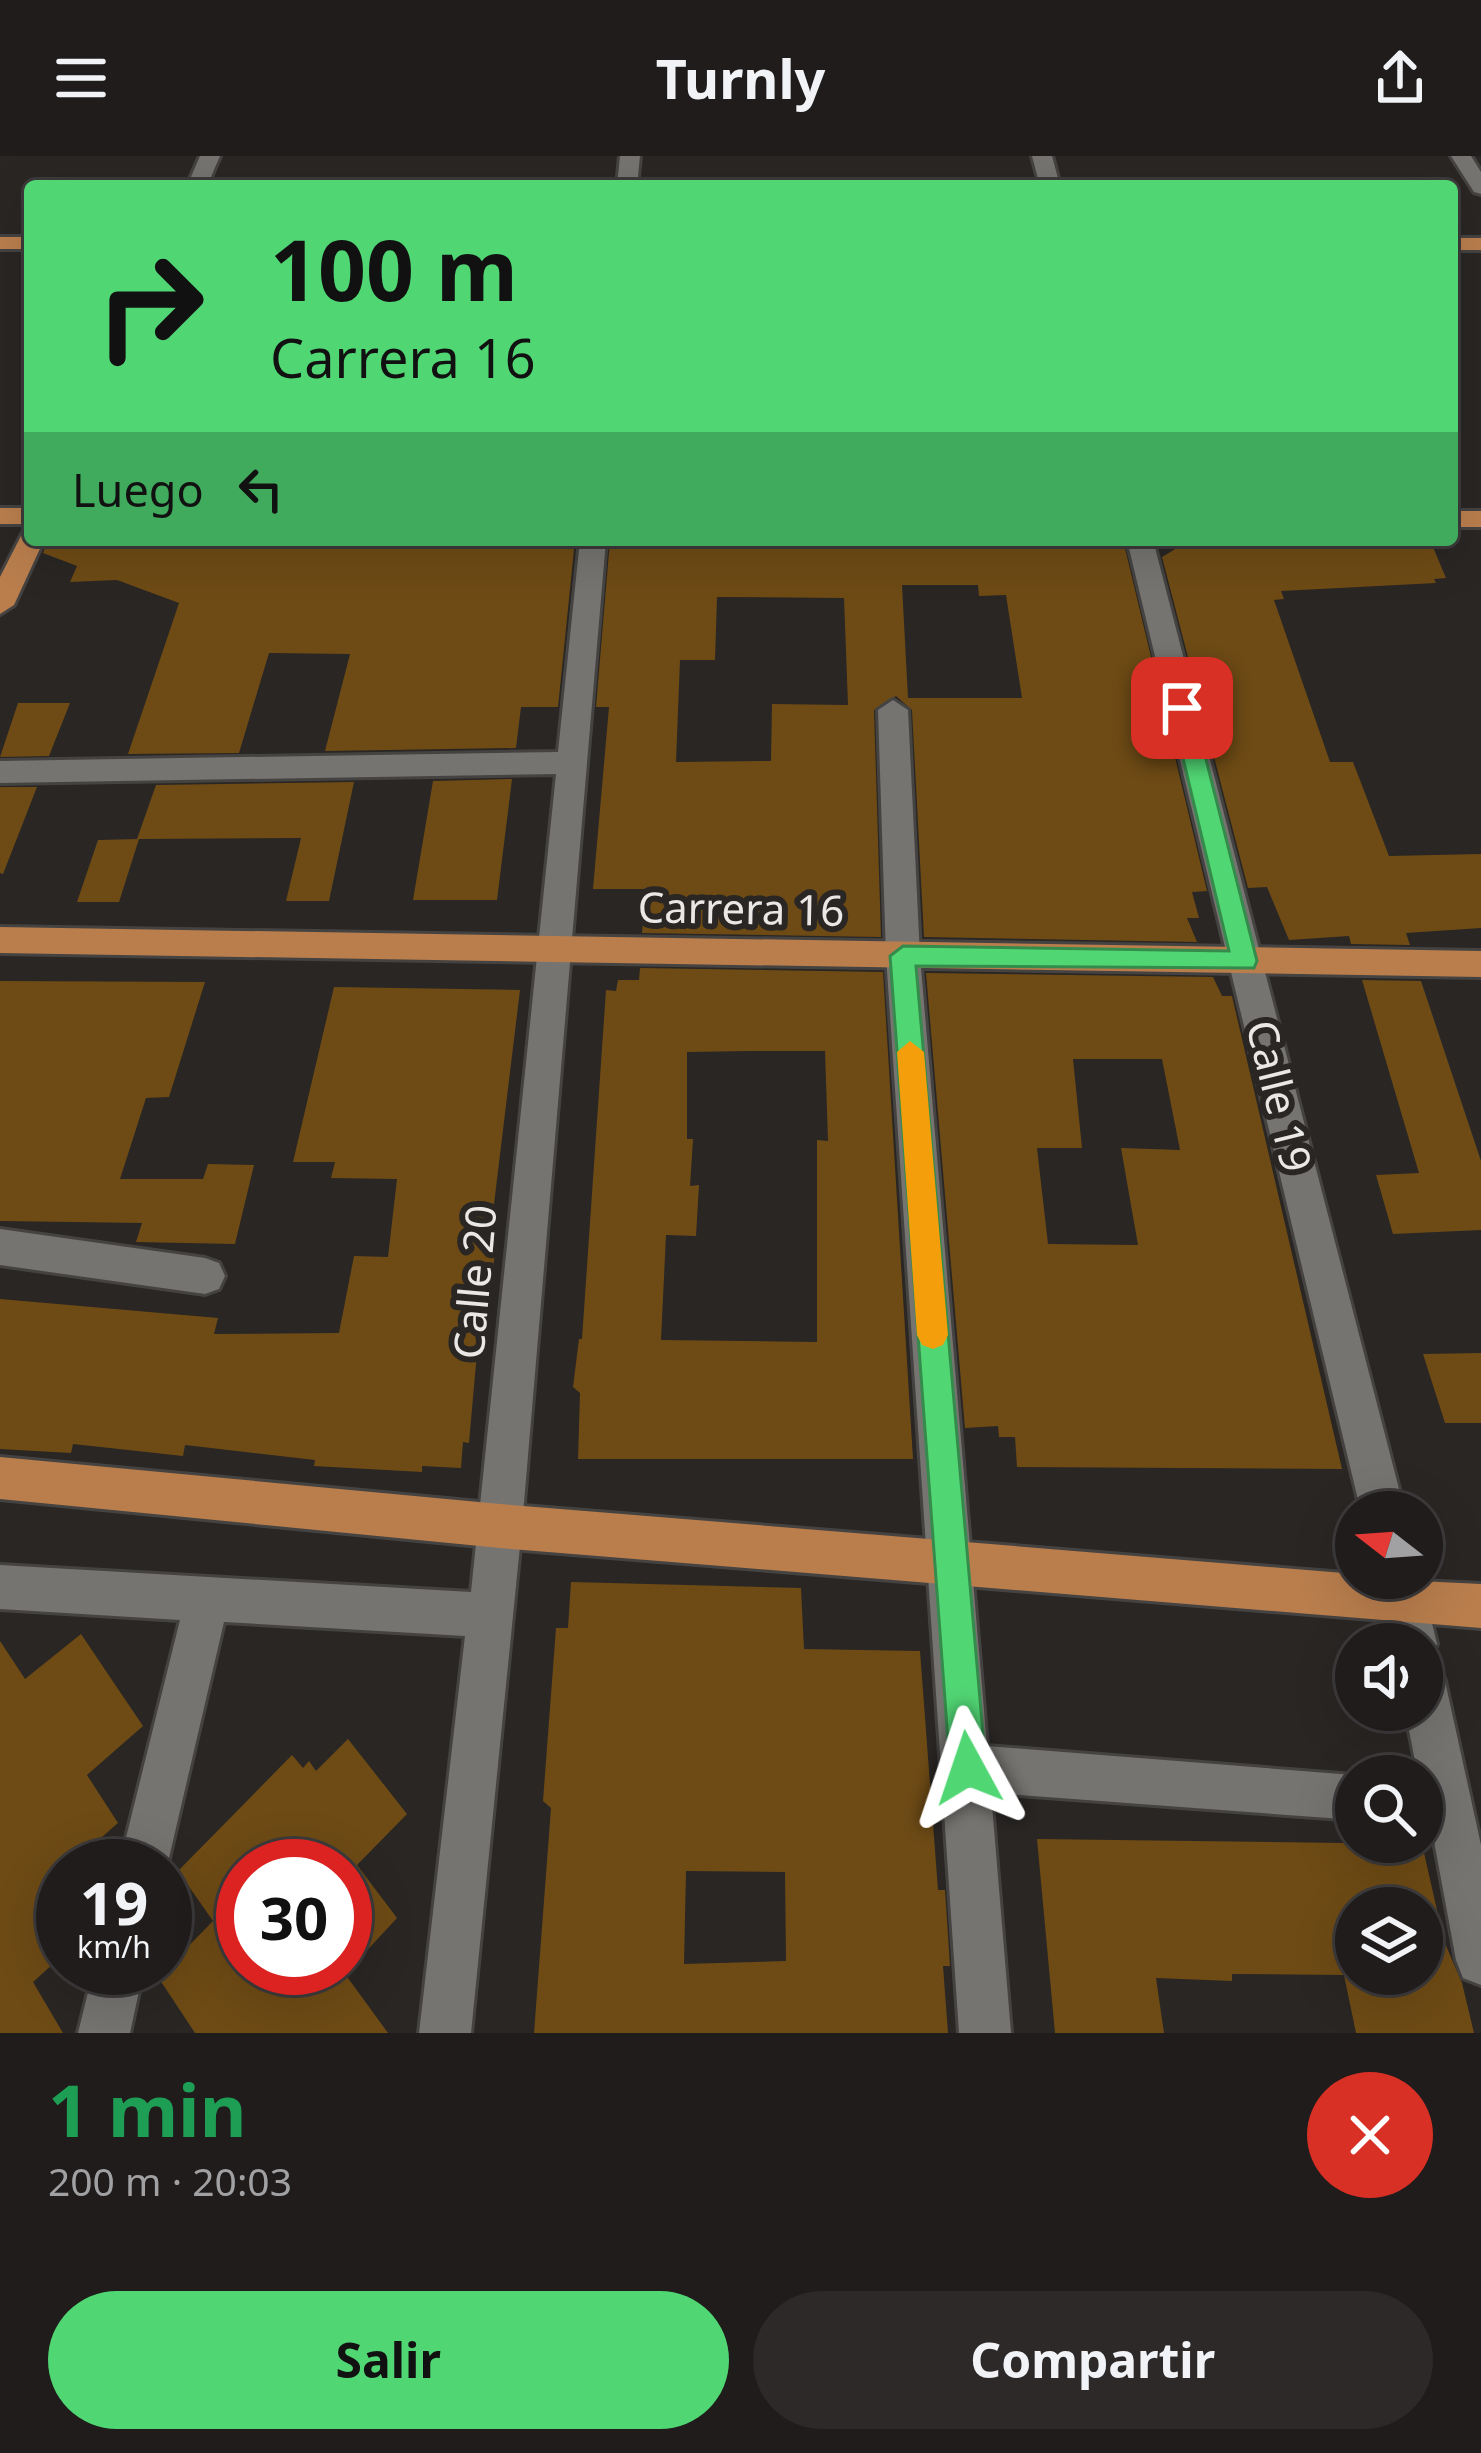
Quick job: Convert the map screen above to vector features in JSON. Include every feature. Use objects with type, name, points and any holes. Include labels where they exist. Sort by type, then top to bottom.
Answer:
[{"type":"main road","points":[[0,605],[28,546]]},
{"type":"main road","name":"Carrera 16","points":[[0,940],[1481,964]]},
{"type":"main road","points":[[0,1478],[500,1526],[951,1561],[1406,1608],[1481,1606]]},
{"type":"street","points":[[1461,156],[1481,188]]},
{"type":"street","name":"Calle 20","points":[[445,2033],[500,1526],[592,546]]},
{"type":"street","name":"Calle 19","points":[[1141,546],[1378,1491]]},
{"type":"street","points":[[893,710],[903,956],[985,2033]]},
{"type":"street","points":[[0,772],[572,764]]},
{"type":"street","points":[[0,1246],[205,1276]]},
{"type":"street","points":[[0,1587],[488,1615]]},
{"type":"street","points":[[150,1839],[207,1599]]},
{"type":"street","points":[[968,1768],[1335,1794]]},
{"type":"street","points":[[1443,1829],[1481,1960]]},
{"type":"street","points":[[104,2033],[113,1995]]},
{"type":"building","points":[[46,546],[574,546],[558,707],[521,707],[516,748],[325,751],[350,654],[269,653],[239,753],[128,754],[179,603],[117,580],[70,582],[77,566],[43,553]]},
{"type":"building","points":[[609,546],[1124,546],[1207,891],[1192,892],[1199,918],[1187,918],[1197,942],[924,937],[912,710],[896,696],[874,710],[881,937],[642,933],[646,889],[593,889],[609,707],[596,707]],"holes":[[[902,585],[978,585],[979,596],[1006,595],[1022,698],[908,698]],[[717,597],[844,598],[848,705],[772,704],[771,761],[676,762],[680,660],[715,660]]]},
{"type":"building","points":[[1180,546],[1433,546],[1446,578],[1434,579],[1436,583],[1281,591],[1284,599],[1274,600],[1330,762],[1353,762],[1389,856],[1481,854],[1481,928],[1406,933],[1410,945],[1351,944],[1349,936],[1289,940],[1267,887],[1248,888],[1162,557]]},
{"type":"building","points":[[18,703],[70,703],[49,756],[0,757]]},
{"type":"building","points":[[512,779],[497,900],[413,900],[433,781]]},
{"type":"building","points":[[354,782],[329,901],[286,901],[301,838],[137,839],[156,785]]},
{"type":"building","points":[[0,787],[37,787],[3,874],[0,873]]},
{"type":"building","points":[[139,839],[119,902],[77,902],[98,840]]},
{"type":"building","points":[[640,968],[883,972],[913,1459],[578,1459],[580,1393],[573,1387],[582,1339],[606,990],[616,991],[618,980],[639,980]],"holes":[[[825,1051],[828,1141],[817,1140],[817,1342],[661,1340],[666,1235],[696,1236],[699,1185],[690,1186],[693,1139],[687,1139],[687,1052]]]},
{"type":"building","points":[[926,973],[1213,977],[1222,996],[1232,996],[1342,1469],[1017,1467],[1015,1437],[999,1437],[998,1426],[965,1428]],"holes":[[[1073,1059],[1162,1059],[1180,1150],[1121,1148],[1138,1245],[1048,1244],[1037,1148],[1082,1148]]]},
{"type":"building","points":[[1362,980],[1421,981],[1481,1161],[1481,1230],[1393,1234],[1376,1175],[1419,1173]]},
{"type":"building","points":[[0,981],[205,982],[169,1097],[146,1098],[120,1179],[203,1179],[208,1164],[254,1165],[235,1244],[136,1242],[142,1223],[0,1221]]},
{"type":"building","points":[[334,987],[520,990],[490,1237],[497,1237],[491,1285],[483,1284],[469,1443],[463,1442],[461,1468],[422,1466],[422,1472],[314,1466],[315,1460],[185,1445],[183,1456],[73,1444],[71,1453],[0,1449],[0,1299],[218,1318],[214,1334],[339,1333],[354,1256],[388,1257],[397,1179],[331,1178],[335,1162],[293,1162]]},
{"type":"building","points":[[1481,1353],[1481,1423],[1445,1423],[1423,1354]]},
{"type":"building","points":[[571,1582],[801,1588],[804,1649],[920,1651],[938,1890],[945,1890],[948,2033],[534,2033],[551,1808],[543,1801],[556,1628],[568,1628]],"holes":[[[686,1871],[785,1872],[786,1961],[684,1964]]]},
{"type":"building","points":[[81,1634],[143,1726],[87,1775],[118,1823],[100,1839],[36,1839],[33,1982],[36,1995],[41,1995],[63,2033],[0,2033],[0,1641],[25,1679]]},
{"type":"building","points":[[348,1739],[407,1814],[372,1850],[372,1839],[216,1839],[216,1995],[360,1995],[388,2033],[195,2033],[170,1995],[192,1995],[192,1942],[213,1921],[192,1891],[192,1857],[292,1755],[303,1768],[309,1761],[316,1771]]},
{"type":"building","points":[[1037,1839],[1335,1843],[1335,1863],[1426,1863],[1432,1887],[1335,1887],[1335,1975],[1232,1974],[1232,1981],[1156,1978],[1164,2033],[1055,2033]]},
{"type":"building","points":[[372,1885],[397,1918],[372,1945]]},
{"type":"building","points":[[1443,1937],[1462,1983],[1474,2033],[1356,2033],[1348,1995],[1443,1995]]},
{"type":"slow traffic","points":[[910,1052],[933,1335]]},
{"type":"route","points":[[968,1768],[903,956],[1245,961],[1182,708]]}]
